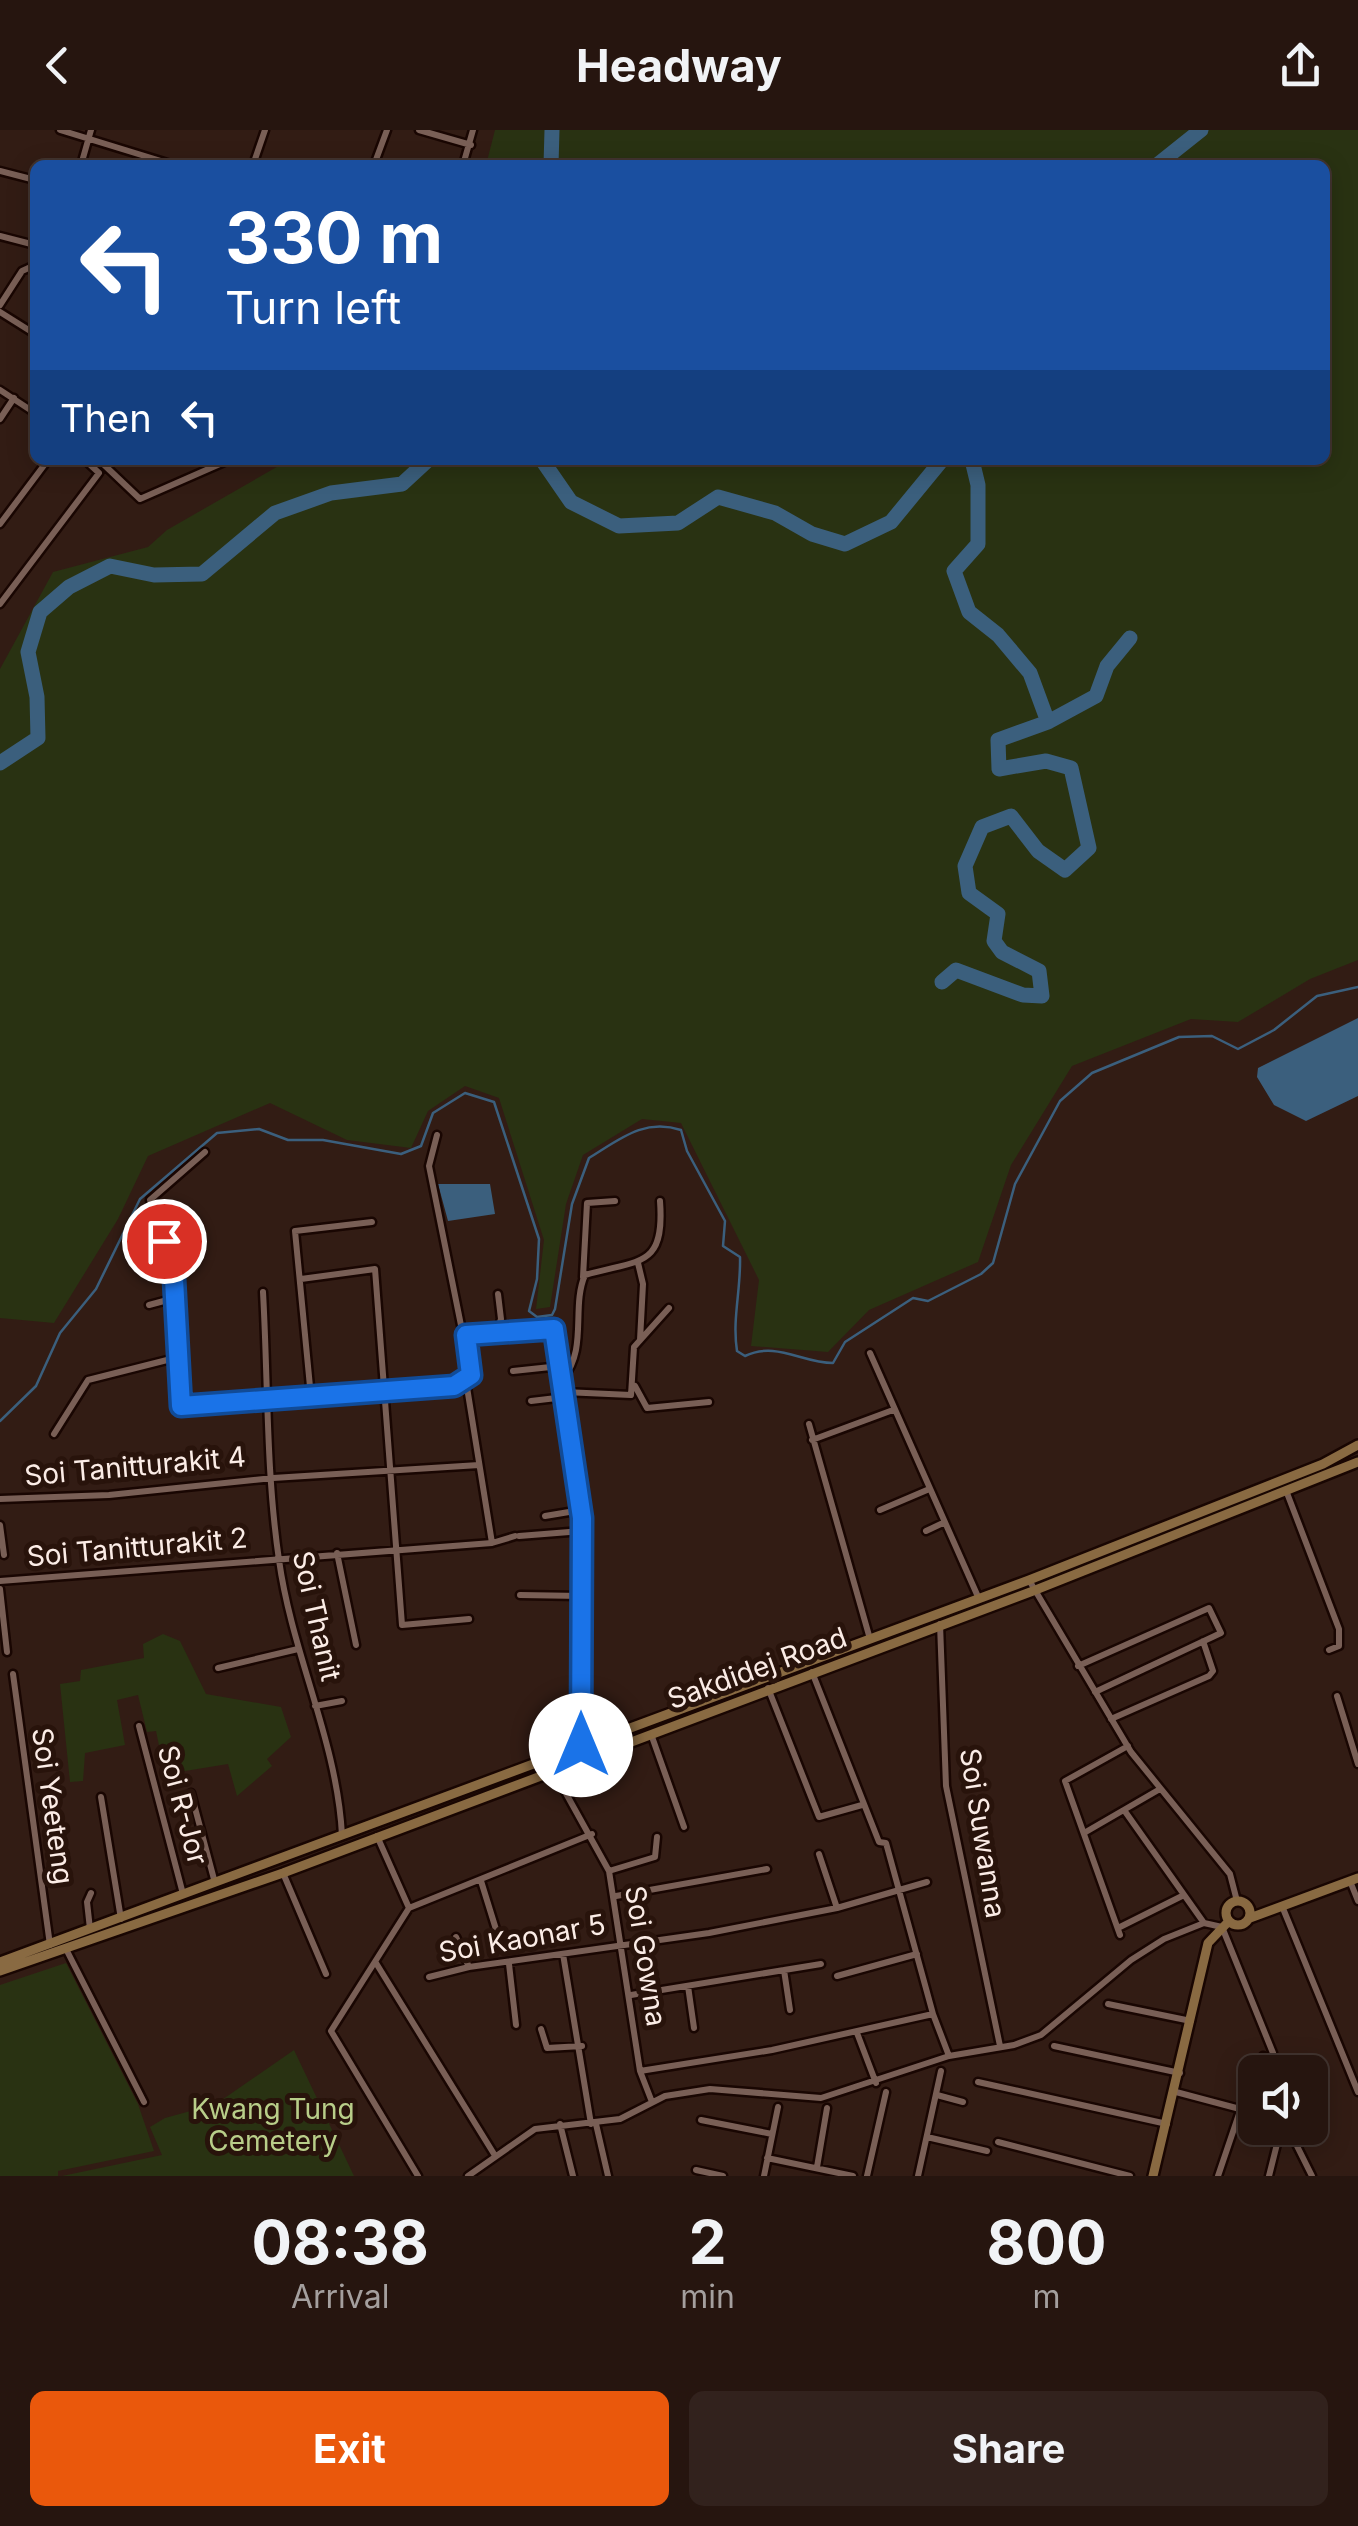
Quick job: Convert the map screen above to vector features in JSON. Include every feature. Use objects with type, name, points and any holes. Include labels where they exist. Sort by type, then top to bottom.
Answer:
[{"type":"main road","name":"Sakdidej Road","points":[[5,1965],[581,1745],[870,1640],[940,1624],[1323,1464],[1358,1445]]},
{"type":"main road","name":"Sakdidej Road","points":[[5,1965],[66,1949],[283,1872],[812,1672],[978,1599],[1031,1586],[1288,1493],[1358,1462]]},
{"type":"main road","points":[[1226,1924],[1240,1925],[1354,1880]]},
{"type":"main road","points":[[1153,2176],[1176,2092],[1208,1944],[1226,1924],[1227,1909],[1237,1901],[1248,1906],[1250,1918]]},
{"type":"street","points":[[60,130],[89,134],[160,160]]},
{"type":"street","points":[[255,160],[266,130]]},
{"type":"street","points":[[376,160],[387,130]]},
{"type":"street","points":[[418,130],[471,145]]},
{"type":"street","points":[[465,160],[473,130]]},
{"type":"street","points":[[82,160],[89,134]]},
{"type":"street","points":[[0,170],[30,179]]},
{"type":"street","points":[[0,236],[30,243]]},
{"type":"street","points":[[30,268],[22,271],[0,309],[30,330]]},
{"type":"street","points":[[0,390],[30,410]]},
{"type":"street","points":[[0,419],[14,398]]},
{"type":"street","points":[[0,524],[44,465]]},
{"type":"street","points":[[0,604],[98,473],[90,465]]},
{"type":"street","points":[[104,465],[140,500],[218,465]]},
{"type":"street","points":[[204,1152],[150,1200],[173,1261],[181,1406],[454,1386],[466,1381],[471,1375],[466,1335],[428,1166],[436,1135]]},
{"type":"street","points":[[562,1379],[578,1336],[587,1202],[615,1201]]},
{"type":"street","points":[[584,1279],[589,1273],[638,1263],[663,1237],[660,1201]]},
{"type":"street","points":[[311,1398],[294,1231],[372,1222]]},
{"type":"street","points":[[638,1263],[643,1284],[640,1340]]},
{"type":"street","points":[[301,1279],[375,1269],[402,1624],[469,1619]]},
{"type":"street","name":"Soi Thanit","points":[[263,1292],[278,1558],[298,1649],[339,1790],[342,1836]]},
{"type":"street","points":[[496,1332],[502,1319],[498,1294]]},
{"type":"street","points":[[149,1305],[175,1298]]},
{"type":"street","points":[[532,1401],[564,1394],[628,1396],[634,1382],[634,1347],[669,1308]]},
{"type":"street","points":[[466,1335],[554,1329],[581,1510],[581,1745]]},
{"type":"street","points":[[870,1353],[978,1599]]},
{"type":"street","points":[[54,1434],[88,1380],[179,1356]]},
{"type":"street","points":[[513,1371],[560,1366]]},
{"type":"street","points":[[466,1381],[492,1543]]},
{"type":"street","points":[[634,1382],[647,1408],[709,1402]]},
{"type":"street","points":[[812,1440],[893,1410]]},
{"type":"street","points":[[809,1424],[870,1640]]},
{"type":"street","name":"Soi Tanitturakit 4","points":[[0,1499],[109,1495],[273,1478],[480,1466]]},
{"type":"street","points":[[880,1510],[927,1490]]},
{"type":"street","points":[[1288,1493],[1340,1630],[1339,1646],[1328,1650]]},
{"type":"street","points":[[545,1516],[581,1510]]},
{"type":"street","points":[[926,1530],[943,1523]]},
{"type":"street","points":[[0,1525],[4,1555]]},
{"type":"street","name":"Soi Tanitturakit 2","points":[[0,1581],[492,1543],[517,1536],[582,1531]]},
{"type":"street","points":[[337,1553],[356,1646]]},
{"type":"street","points":[[1031,1586],[1128,1746],[1230,1874],[1237,1901]]},
{"type":"street","points":[[0,1589],[7,1652]]},
{"type":"street","points":[[520,1594],[582,1596]]},
{"type":"street","points":[[1078,1666],[1209,1608],[1221,1633],[1095,1692]]},
{"type":"street","name":"Soi Suwanna","points":[[940,1624],[946,1786],[1000,2046]]},
{"type":"street","points":[[1112,1720],[1209,1676],[1214,1670],[1202,1642]]},
{"type":"street","points":[[218,1668],[298,1649]]},
{"type":"street","points":[[812,1672],[862,1806],[878,1842],[886,1844],[933,2014],[949,2056]]},
{"type":"street","name":"Soi Yeeteng","points":[[13,1674],[50,1945]]},
{"type":"street","points":[[768,1688],[819,1817],[862,1806]]},
{"type":"street","points":[[1337,1696],[1358,1764]]},
{"type":"street","points":[[315,1706],[342,1701]]},
{"type":"street","name":"Soi R-Jor","points":[[139,1726],[184,1895]]},
{"type":"street","points":[[651,1732],[684,1827]]},
{"type":"street","points":[[1128,1746],[1065,1781],[1119,1932],[1182,1896]]},
{"type":"street","name":"Soi Gowna","points":[[553,1769],[609,1871],[624,1943],[640,2071],[652,2102]]},
{"type":"street","points":[[1084,1833],[1160,1789]]},
{"type":"street","points":[[191,1794],[215,1884]]},
{"type":"street","points":[[101,1797],[121,1919]]},
{"type":"street","points":[[1124,1810],[1204,1924]]},
{"type":"street","points":[[418,2176],[332,2031],[408,1908],[592,1834]]},
{"type":"street","points":[[377,1836],[408,1908]]},
{"type":"street","points":[[609,1871],[655,1857],[657,1836]]},
{"type":"street","points":[[819,1854],[837,1908]]},
{"type":"street","points":[[616,1896],[767,1869]]},
{"type":"street","points":[[283,1872],[326,1974]]},
{"type":"street","points":[[1354,1880],[1358,1900]]},
{"type":"street","points":[[481,1881],[499,1939]]},
{"type":"street","name":"Soi Kaonar 5","points":[[429,1977],[470,1967],[709,1933],[837,1908],[927,1882]]},
{"type":"street","points":[[90,1930],[87,1902],[91,1893]]},
{"type":"street","points":[[1282,1906],[1358,2092]]},
{"type":"street","points":[[468,2176],[494,2154],[535,2129],[560,2123],[594,2124],[620,2119],[652,2102],[710,2089],[821,2098],[949,2056],[1041,2035],[1129,1959],[1164,1939],[1204,1924],[1226,1924],[1273,2053]]},
{"type":"street","points":[[456,1937],[470,1967]]},
{"type":"street","points":[[66,1949],[144,2102]]},
{"type":"street","points":[[564,1954],[594,2124],[608,2176]]},
{"type":"street","points":[[838,1976],[916,1954]]},
{"type":"street","points":[[376,1963],[494,2154]]},
{"type":"street","points":[[509,1964],[516,2025]]},
{"type":"street","points":[[631,1996],[822,1964]]},
{"type":"street","points":[[784,1970],[790,2010]]},
{"type":"street","points":[[688,1986],[694,2028]]},
{"type":"street","points":[[1108,2004],[1192,2021]]},
{"type":"street","points":[[640,2071],[857,2033],[933,2014]]},
{"type":"street","points":[[541,2029],[547,2048],[582,2046]]},
{"type":"street","points":[[857,2033],[876,2083]]},
{"type":"street","points":[[1054,2046],[1180,2073]]},
{"type":"street","points":[[918,2176],[940,2070]]},
{"type":"street","points":[[978,2082],[1168,2124]]},
{"type":"street","points":[[867,2176],[886,2092]]},
{"type":"street","points":[[1176,2092],[1238,2109]]},
{"type":"street","points":[[937,2096],[963,2102]]},
{"type":"street","points":[[764,2176],[778,2107]]},
{"type":"street","points":[[816,2168],[827,2108]]},
{"type":"street","points":[[1218,2176],[1238,2116]]},
{"type":"street","points":[[701,2120],[772,2134]]},
{"type":"street","points":[[560,2123],[572,2176]]},
{"type":"street","points":[[927,2137],[987,2151]]},
{"type":"street","points":[[998,2142],[1130,2176]]},
{"type":"street","points":[[1269,2176],[1279,2145]]},
{"type":"street","points":[[1294,2145],[1312,2176]]},
{"type":"street","points":[[768,2158],[854,2176]]},
{"type":"street","points":[[696,2170],[724,2176]]},
{"type":"green space","points":[[495,130],[1358,130],[1358,960],[1310,979],[1238,1022],[1191,1019],[1072,1066],[1011,1165],[978,1262],[869,1310],[828,1352],[751,1346],[759,1280],[681,1123],[642,1119],[583,1155],[566,1204],[550,1307],[536,1309],[544,1240],[499,1098],[465,1086],[428,1111],[411,1148],[347,1140],[270,1103],[148,1156],[118,1219],[54,1323],[0,1318],[0,669],[53,572],[148,547],[167,530],[280,465],[1330,465],[1330,160],[487,160]]},
{"type":"green space","points":[[163,1634],[180,1641],[206,1694],[281,1707],[291,1737],[267,1759],[272,1766],[237,1796],[228,1764],[179,1772],[174,1752],[161,1755],[156,1731],[147,1732],[138,1695],[117,1700],[125,1745],[85,1753],[83,1781],[70,1782],[60,1684],[80,1681],[81,1670],[144,1658],[143,1644]]},
{"type":"green space","points":[[66,1963],[138,2104],[154,2151],[58,2171],[58,2176],[0,2176],[0,1985]]},
{"type":"green space","name":"Kwang Tung Cemetery","points":[[294,2050],[354,2176],[62,2176],[162,2155],[150,2127],[165,2118],[216,2104]]},
{"type":"water","points":[[1358,1018],[1358,1096],[1306,1121],[1274,1105],[1257,1077],[1258,1068]]},
{"type":"water","points":[[438,1184],[490,1184],[495,1214],[448,1221]]},
{"type":"waterway","points":[[551,160],[552,130]]},
{"type":"waterway","points":[[1163,160],[1201,130]]},
{"type":"waterway","points":[[0,763],[38,738],[37,697],[28,652],[40,612],[69,587],[110,566],[154,575],[202,574],[275,513],[331,493],[402,484],[423,465]]},
{"type":"waterway","points":[[545,465],[571,502],[619,526],[678,523],[718,497],[775,513],[812,534],[845,544],[891,522],[938,465]]},
{"type":"waterway","points":[[942,982],[956,970],[1023,995],[1042,996],[1039,971],[1002,952],[994,941],[998,914],[969,893],[965,866],[982,827],[1011,816],[1038,851],[1065,870],[1089,848],[1071,768],[1046,761],[999,769],[998,740],[1048,722],[1030,673],[998,635],[969,612],[954,571],[978,544],[978,485],[973,465]]},
{"type":"waterway","points":[[1048,722],[1096,696],[1107,666],[1130,638]]},
{"type":"waterway","points":[[0,1421],[36,1386],[60,1333],[96,1289],[140,1199],[217,1133],[259,1129],[288,1140],[323,1140],[401,1154],[421,1146],[433,1113],[465,1093],[494,1102],[539,1239],[537,1279],[529,1311],[537,1317],[552,1315],[555,1309],[572,1204],[589,1158],[644,1129],[681,1130],[687,1151],[725,1221],[723,1246],[740,1257],[737,1351],[745,1356],[778,1352],[833,1363],[845,1342],[913,1298],[928,1301],[981,1274],[993,1263],[1015,1184],[1060,1101],[1092,1073],[1179,1037],[1212,1036],[1238,1049],[1274,1030],[1317,996],[1358,987]]},
{"type":"route","points":[[164,1241],[173,1261],[181,1406],[454,1386],[471,1375],[466,1335],[554,1329],[582,1518],[581,1745]]}]
